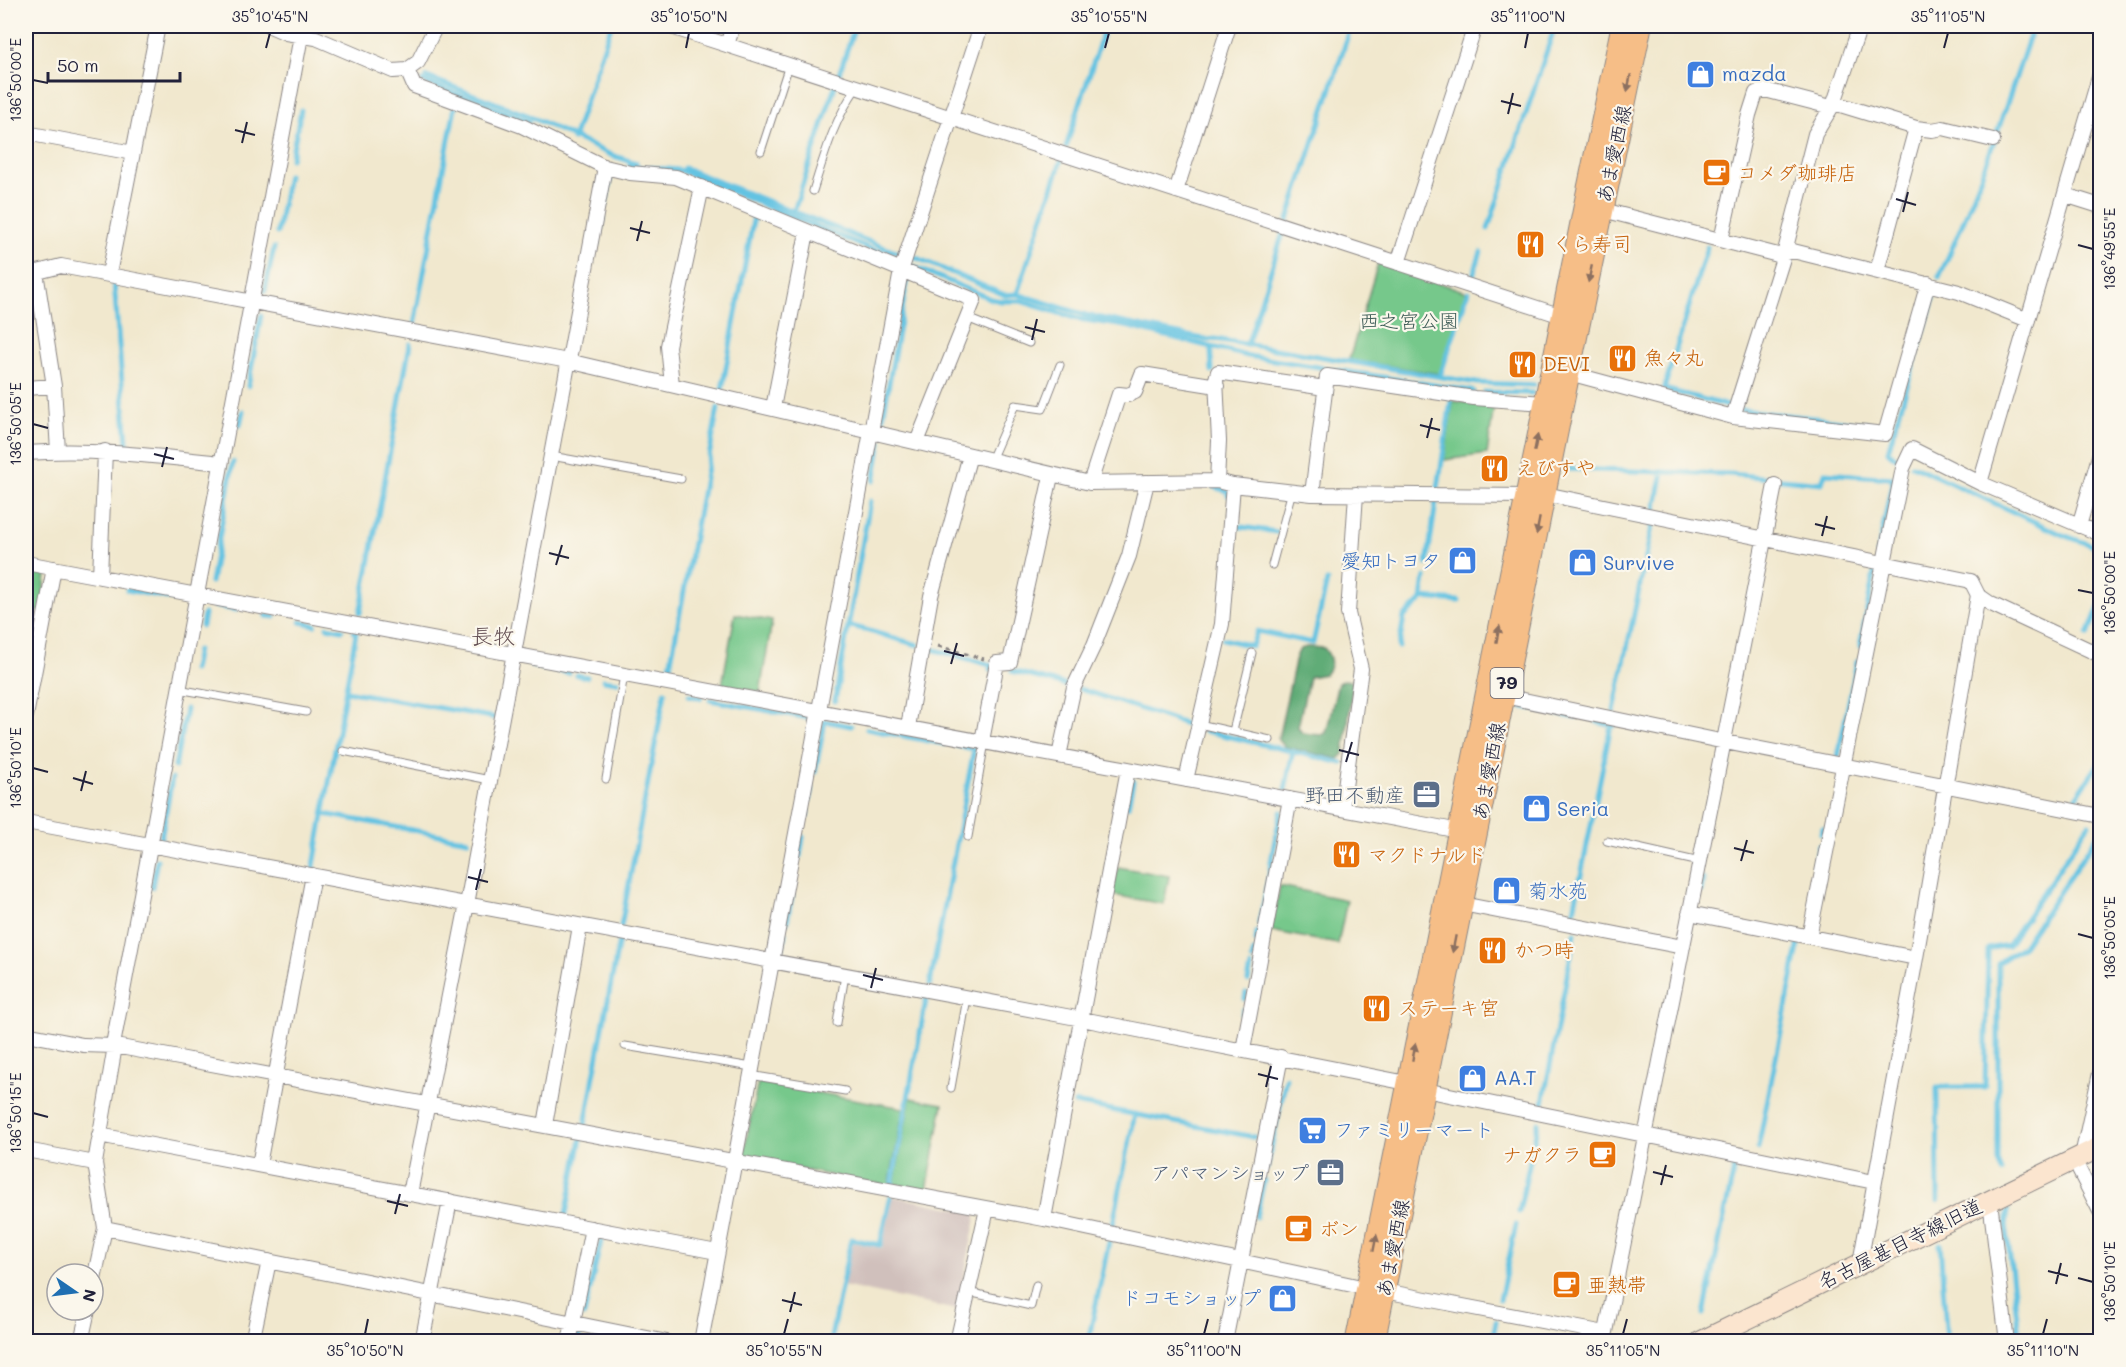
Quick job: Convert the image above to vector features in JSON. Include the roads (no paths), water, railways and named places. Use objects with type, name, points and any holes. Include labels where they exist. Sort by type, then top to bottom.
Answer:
[{"type":"main road","name":"あま愛西線","points":[[1416,1087],[1462,904],[1467,832],[1504,696],[1535,495],[1545,403],[1622,26]]},
{"type":"main road","name":"あま愛西線","points":[[1356,1341],[1375,1289],[1535,495],[1569,373],[1641,26]]},
{"type":"main road","name":"あま愛西線","points":[[1374,1341],[1375,1289]]},
{"type":"street","points":[[110,274],[156,26]]},
{"type":"street","points":[[270,26],[286,33],[316,38],[393,71],[407,70],[418,62],[436,26]]},
{"type":"street","points":[[668,26],[1562,316]]},
{"type":"street","points":[[727,45],[733,26]]},
{"type":"street","points":[[701,1341],[902,270],[981,26]]},
{"type":"street","points":[[1176,190],[1229,26]]},
{"type":"street","points":[[1398,263],[1475,26]]},
{"type":"street","points":[[1733,417],[1784,255],[1815,134],[1833,105],[1860,26]]},
{"type":"street","points":[[98,1262],[105,1228],[95,1163],[99,1135],[149,844],[301,36]]},
{"type":"street","points":[[407,70],[414,86],[522,126],[605,167],[630,173],[676,177],[974,300],[917,442]]},
{"type":"street","points":[[1980,483],[2100,74]]},
{"type":"street","points":[[1721,240],[1756,93],[1765,90],[1833,105],[1916,128],[1932,130],[1943,128],[1993,140]]},
{"type":"street","points":[[1877,271],[1916,128]]},
{"type":"street","points":[[26,133],[133,153]]},
{"type":"street","points":[[410,1194],[467,904],[605,167]]},
{"type":"street","points":[[672,385],[668,346],[702,187]]},
{"type":"street","points":[[2066,195],[2100,206]]},
{"type":"street","points":[[1603,210],[1778,255],[1793,251],[1928,283],[1959,292],[2028,320]]},
{"type":"street","points":[[773,408],[807,232]]},
{"type":"street","points":[[58,451],[54,387],[31,273],[61,266],[568,361],[872,431],[1051,476],[1090,483],[1217,481],[1312,494],[1535,495],[1971,581],[1978,595],[1991,604],[2100,655]]},
{"type":"street","points":[[1569,373],[1733,417],[1885,434],[1928,283]]},
{"type":"street","points":[[1217,481],[1218,372],[1325,388]]},
{"type":"street","points":[[1090,483],[1119,394],[1128,395],[1135,392],[1142,374],[1217,386]]},
{"type":"street","points":[[1312,494],[1327,376],[1474,398],[1545,403]]},
{"type":"street","points":[[26,388],[54,387]]},
{"type":"street","points":[[1809,937],[1903,468],[1912,449],[1980,483],[2100,534]]},
{"type":"street","points":[[26,453],[105,451],[221,463]]},
{"type":"street","points":[[100,577],[105,451]]},
{"type":"street","points":[[2079,526],[2100,453]]},
{"type":"street","points":[[908,727],[931,596],[969,455]]},
{"type":"street","points":[[983,741],[997,663],[1010,662],[1051,476]]},
{"type":"street","points":[[1059,756],[1074,687],[1094,645],[1129,556],[1147,482]]},
{"type":"street","points":[[1186,780],[1222,624],[1233,485]]},
{"type":"street","points":[[26,1034],[83,1045],[114,1045],[1044,1219],[1605,1337],[1775,485]]},
{"type":"street","points":[[1342,809],[1361,669],[1348,613],[1356,494]]},
{"type":"street","points":[[26,563],[1467,832]]},
{"type":"street","points":[[26,712],[32,654],[54,568]]},
{"type":"street","points":[[1860,1263],[1916,958],[1978,595]]},
{"type":"street","points":[[1504,696],[2100,816]]},
{"type":"street","points":[[1044,1219],[1128,769]]},
{"type":"street","points":[[1243,1050],[1290,799]]},
{"type":"street","points":[[26,822],[1281,1057],[1645,1136],[1874,1182]]},
{"type":"street","points":[[259,1165],[313,875]]},
{"type":"street","points":[[1462,904],[1683,947]]},
{"type":"street","points":[[1689,914],[1916,958]]},
{"type":"street","points":[[545,1125],[580,926]]},
{"type":"street","points":[[1225,1341],[1243,1260],[1281,1057]]},
{"type":"street","points":[[2099,1206],[2078,1158],[2100,1073]]},
{"type":"street","points":[[99,1135],[717,1251]]},
{"type":"street","name":"名古屋甚目寺線旧道","points":[[1700,1341],[2100,1147]]},
{"type":"street","points":[[26,1150],[95,1163]]},
{"type":"street","points":[[422,1341],[450,1201]]},
{"type":"street","points":[[1990,1201],[2007,1341]]},
{"type":"street","points":[[957,1341],[987,1209]]},
{"type":"street","points":[[105,1228],[667,1341]]},
{"type":"street","points":[[569,1341],[592,1228]]},
{"type":"street","points":[[252,1341],[269,1261]]},
{"type":"street","points":[[81,1341],[85,1322]]},
{"type":"lane","points":[[761,151],[790,65]]},
{"type":"lane","points":[[813,191],[831,134],[842,108],[857,87]]},
{"type":"lane","points":[[967,318],[1029,343]]},
{"type":"lane","points":[[991,461],[1015,405],[1043,409],[1060,365]]},
{"type":"lane","points":[[551,456],[681,479]]},
{"type":"lane","points":[[1272,565],[1292,491]]},
{"type":"lane","points":[[1233,731],[1252,653]]},
{"type":"lane","points":[[606,779],[624,675]]},
{"type":"lane","points":[[178,689],[306,712]]},
{"type":"lane","points":[[1199,724],[1270,740]]},
{"type":"lane","points":[[968,837],[983,741]]},
{"type":"lane","points":[[343,752],[490,780]]},
{"type":"lane","points":[[1607,842],[1700,862]]},
{"type":"lane","points":[[837,1023],[845,975]]},
{"type":"lane","points":[[951,1088],[968,998]]},
{"type":"lane","points":[[625,1046],[845,1091]]},
{"type":"lane","points":[[968,1292],[1031,1306],[1036,1285]]},
{"type":"waterway","points":[[573,139],[611,26]]},
{"type":"waterway","points":[[839,74],[855,26]]},
{"type":"waterway","points":[[1066,147],[1105,26]]},
{"type":"waterway","points":[[1288,220],[1351,26]]},
{"type":"waterway","points":[[1488,229],[1555,26]]},
{"type":"waterway","points":[[1939,277],[1978,184],[2033,26]]},
{"type":"waterway","points":[[427,77],[527,115],[611,155],[636,163]]},
{"type":"waterway","points":[[423,81],[529,122]]},
{"type":"waterway","points":[[794,211],[835,86]]},
{"type":"waterway","points":[[414,325],[455,107]]},
{"type":"waterway","points":[[291,159],[301,110]]},
{"type":"waterway","points":[[1017,294],[1061,161]]},
{"type":"waterway","points":[[630,166],[679,170],[992,299],[1021,301],[1078,319],[1126,326],[1248,356],[1473,391]]},
{"type":"waterway","points":[[684,168],[898,253],[917,258],[1005,295],[1017,294],[1086,315],[1208,340],[1215,339],[1477,383],[1534,385]]},
{"type":"waterway","points":[[277,233],[288,175]]},
{"type":"waterway","points":[[605,206],[610,180]]},
{"type":"waterway","points":[[722,390],[754,215]]},
{"type":"waterway","points":[[597,245],[603,218]]},
{"type":"waterway","points":[[1247,345],[1283,233]]},
{"type":"waterway","points":[[1707,247],[1664,389],[1728,406]]},
{"type":"waterway","points":[[265,291],[274,248]]},
{"type":"waterway","points":[[1472,278],[1481,252]]},
{"type":"waterway","points":[[882,423],[907,281]]},
{"type":"waterway","points":[[114,283],[127,444]]},
{"type":"waterway","points":[[1440,376],[1468,292]]},
{"type":"waterway","points":[[1899,460],[1888,451],[1933,299]]},
{"type":"waterway","points":[[248,386],[261,316]]},
{"type":"waterway","points":[[360,613],[410,344]]},
{"type":"waterway","points":[[1211,348],[1212,371]]},
{"type":"waterway","points":[[1485,392],[1532,393]]},
{"type":"waterway","points":[[1438,488],[1451,401]]},
{"type":"waterway","points":[[669,672],[718,408]]},
{"type":"waterway","points":[[1742,410],[1876,425]]},
{"type":"waterway","points":[[240,425],[243,411]]},
{"type":"waterway","points":[[874,481],[881,442]]},
{"type":"waterway","points":[[211,582],[233,462]]},
{"type":"waterway","points":[[1912,465],[2063,535],[2100,548]]},
{"type":"waterway","points":[[1567,469],[1730,474],[1822,483],[1825,473],[1893,478],[1878,553]]},
{"type":"waterway","points":[[1655,510],[1663,472]]},
{"type":"waterway","points":[[1214,487],[1227,491],[1228,495]]},
{"type":"waterway","points":[[835,701],[870,501]]},
{"type":"waterway","points":[[1427,564],[1436,502]]},
{"type":"waterway","points":[[1614,711],[1653,522]]},
{"type":"waterway","points":[[1235,526],[1277,532]]},
{"type":"waterway","points":[[1860,646],[1875,568]]},
{"type":"waterway","points":[[1399,647],[1404,617],[1422,600],[1425,577]]},
{"type":"waterway","points":[[1223,639],[1252,646],[1257,631],[1313,643],[1327,581]]},
{"type":"waterway","points":[[127,590],[184,601]]},
{"type":"waterway","points":[[1422,598],[1459,601]]},
{"type":"waterway","points":[[2088,635],[2100,604]]},
{"type":"waterway","points":[[215,606],[236,610]]},
{"type":"waterway","points":[[202,626],[204,614]]},
{"type":"waterway","points":[[266,616],[275,617]]},
{"type":"waterway","points":[[301,622],[315,625]]},
{"type":"waterway","points":[[848,625],[918,645]]},
{"type":"waterway","points":[[327,627],[342,630]]},
{"type":"waterway","points":[[313,871],[356,633],[354,632]]},
{"type":"waterway","points":[[928,648],[991,665],[990,670]]},
{"type":"waterway","points":[[193,670],[197,650]]},
{"type":"waterway","points":[[2081,655],[2100,664]]},
{"type":"waterway","points":[[1838,756],[1857,661]]},
{"type":"waterway","points":[[532,666],[569,673]]},
{"type":"waterway","points":[[1012,671],[1069,686]]},
{"type":"waterway","points":[[577,675],[587,677]]},
{"type":"waterway","points":[[603,680],[618,682]]},
{"type":"waterway","points":[[1080,689],[1192,726],[1194,719]]},
{"type":"waterway","points":[[346,691],[496,718]]},
{"type":"waterway","points":[[621,926],[665,692]]},
{"type":"waterway","points":[[689,695],[701,698]]},
{"type":"waterway","points":[[710,700],[808,718]]},
{"type":"waterway","points":[[1519,706],[1576,718]]},
{"type":"waterway","points":[[175,767],[186,709]]},
{"type":"waterway","points":[[815,772],[825,721],[851,726]]},
{"type":"waterway","points":[[1597,722],[1614,726]]},
{"type":"waterway","points":[[1572,920],[1611,725]]},
{"type":"waterway","points":[[867,729],[944,744]]},
{"type":"waterway","points":[[1205,731],[1342,763]]},
{"type":"waterway","points":[[930,984],[974,749],[957,746]]},
{"type":"waterway","points":[[1727,765],[1729,752],[1733,749],[1738,750]]},
{"type":"waterway","points":[[1285,790],[1293,751]]},
{"type":"waterway","points":[[2075,799],[2100,762]]},
{"type":"waterway","points":[[161,838],[172,779]]},
{"type":"waterway","points":[[1128,806],[1133,781]]},
{"type":"waterway","points":[[810,799],[812,789]]},
{"type":"waterway","points":[[807,816],[808,811]]},
{"type":"waterway","points":[[1277,831],[1281,812]]},
{"type":"waterway","points":[[324,814],[468,840]]},
{"type":"waterway","points":[[1938,1201],[1937,1087],[1985,1087],[1988,949],[2008,945],[2089,824]]},
{"type":"waterway","points":[[1821,833],[1823,828]]},
{"type":"waterway","points":[[2002,1172],[1998,1161],[1998,963],[2023,946],[2100,832]]},
{"type":"waterway","points":[[1270,867],[1276,835]]},
{"type":"waterway","points":[[800,856],[803,837]]},
{"type":"waterway","points":[[1815,864],[1819,845]]},
{"type":"waterway","points":[[152,887],[157,860]]},
{"type":"waterway","points":[[1264,901],[1270,871]]},
{"type":"waterway","points":[[1701,891],[1703,879]]},
{"type":"waterway","points":[[787,922],[792,895]]},
{"type":"waterway","points":[[1259,923],[1263,905]]},
{"type":"waterway","points":[[1256,942],[1257,932]]},
{"type":"waterway","points":[[1543,1103],[1575,933]]},
{"type":"waterway","points":[[781,954],[785,934]]},
{"type":"waterway","points":[[585,1125],[619,940]]},
{"type":"waterway","points":[[1758,1148],[1799,942]]},
{"type":"waterway","points":[[1252,959],[1254,952]]},
{"type":"waterway","points":[[1248,981],[1251,967]]},
{"type":"waterway","points":[[1245,999],[1246,993]]},
{"type":"waterway","points":[[892,1184],[927,995]]},
{"type":"waterway","points":[[1242,1015],[1243,1010]]},
{"type":"waterway","points":[[1236,1043],[1240,1026]]},
{"type":"waterway","points":[[1267,1168],[1286,1078]]},
{"type":"waterway","points":[[1075,1103],[1254,1137]]},
{"type":"waterway","points":[[1113,1224],[1135,1114]]},
{"type":"waterway","points":[[1519,1212],[1538,1123]]},
{"type":"waterway","points":[[565,1219],[581,1139]]},
{"type":"waterway","points":[[1704,1314],[1735,1164]]},
{"type":"waterway","points":[[1256,1217],[1264,1180]]},
{"type":"waterway","points":[[830,1342],[851,1239],[880,1245],[891,1196]]},
{"type":"waterway","points":[[2008,1211],[2006,1225],[2020,1342]]},
{"type":"waterway","points":[[1500,1300],[1516,1225]]},
{"type":"waterway","points":[[584,1315],[602,1237]]},
{"type":"waterway","points":[[1088,1342],[1109,1242]]},
{"type":"waterway","points":[[1940,1244],[1947,1342]]},
{"type":"waterway","points":[[1492,1342],[1496,1321]]},
{"type":"waterway","points":[[578,1342],[579,1336]]},
{"type":"place","name":"mazda","points":[[1701,74]]},
{"type":"place","name":"コメダ珈琲店","points":[[1716,173]]},
{"type":"place","name":"くら寿司","points":[[1531,244]]},
{"type":"place","name":"魚々丸","points":[[1623,358]]},
{"type":"place","name":"DEVI","points":[[1522,364]]},
{"type":"place","name":"えびすや","points":[[1495,468]]},
{"type":"place","name":"愛知トヨタ","points":[[1462,561]]},
{"type":"place","name":"Survive","points":[[1582,563]]},
{"type":"place","name":"野田不動産","points":[[1426,795]]},
{"type":"place","name":"Seria","points":[[1536,809]]},
{"type":"place","name":"マクドナルド","points":[[1347,855]]},
{"type":"place","name":"菊水苑","points":[[1507,891]]},
{"type":"place","name":"かつ時","points":[[1493,950]]},
{"type":"place","name":"ステーキ宮","points":[[1377,1008]]},
{"type":"place","name":"AA.T","points":[[1473,1078]]},
{"type":"place","name":"ファミリーマート","points":[[1313,1130]]},
{"type":"place","name":"ナガクラ","points":[[1603,1155]]},
{"type":"place","name":"アパマンショップ","points":[[1330,1173]]},
{"type":"place","name":"ボン","points":[[1298,1229]]},
{"type":"place","name":"亜熱帯","points":[[1566,1285]]},
{"type":"place","name":"ドコモショップ","points":[[1282,1298]]},
{"type":"district","name":"長牧","points":[[493,636]]},
{"type":"park label","name":"西之宮公園","points":[[1409,321]]}]
